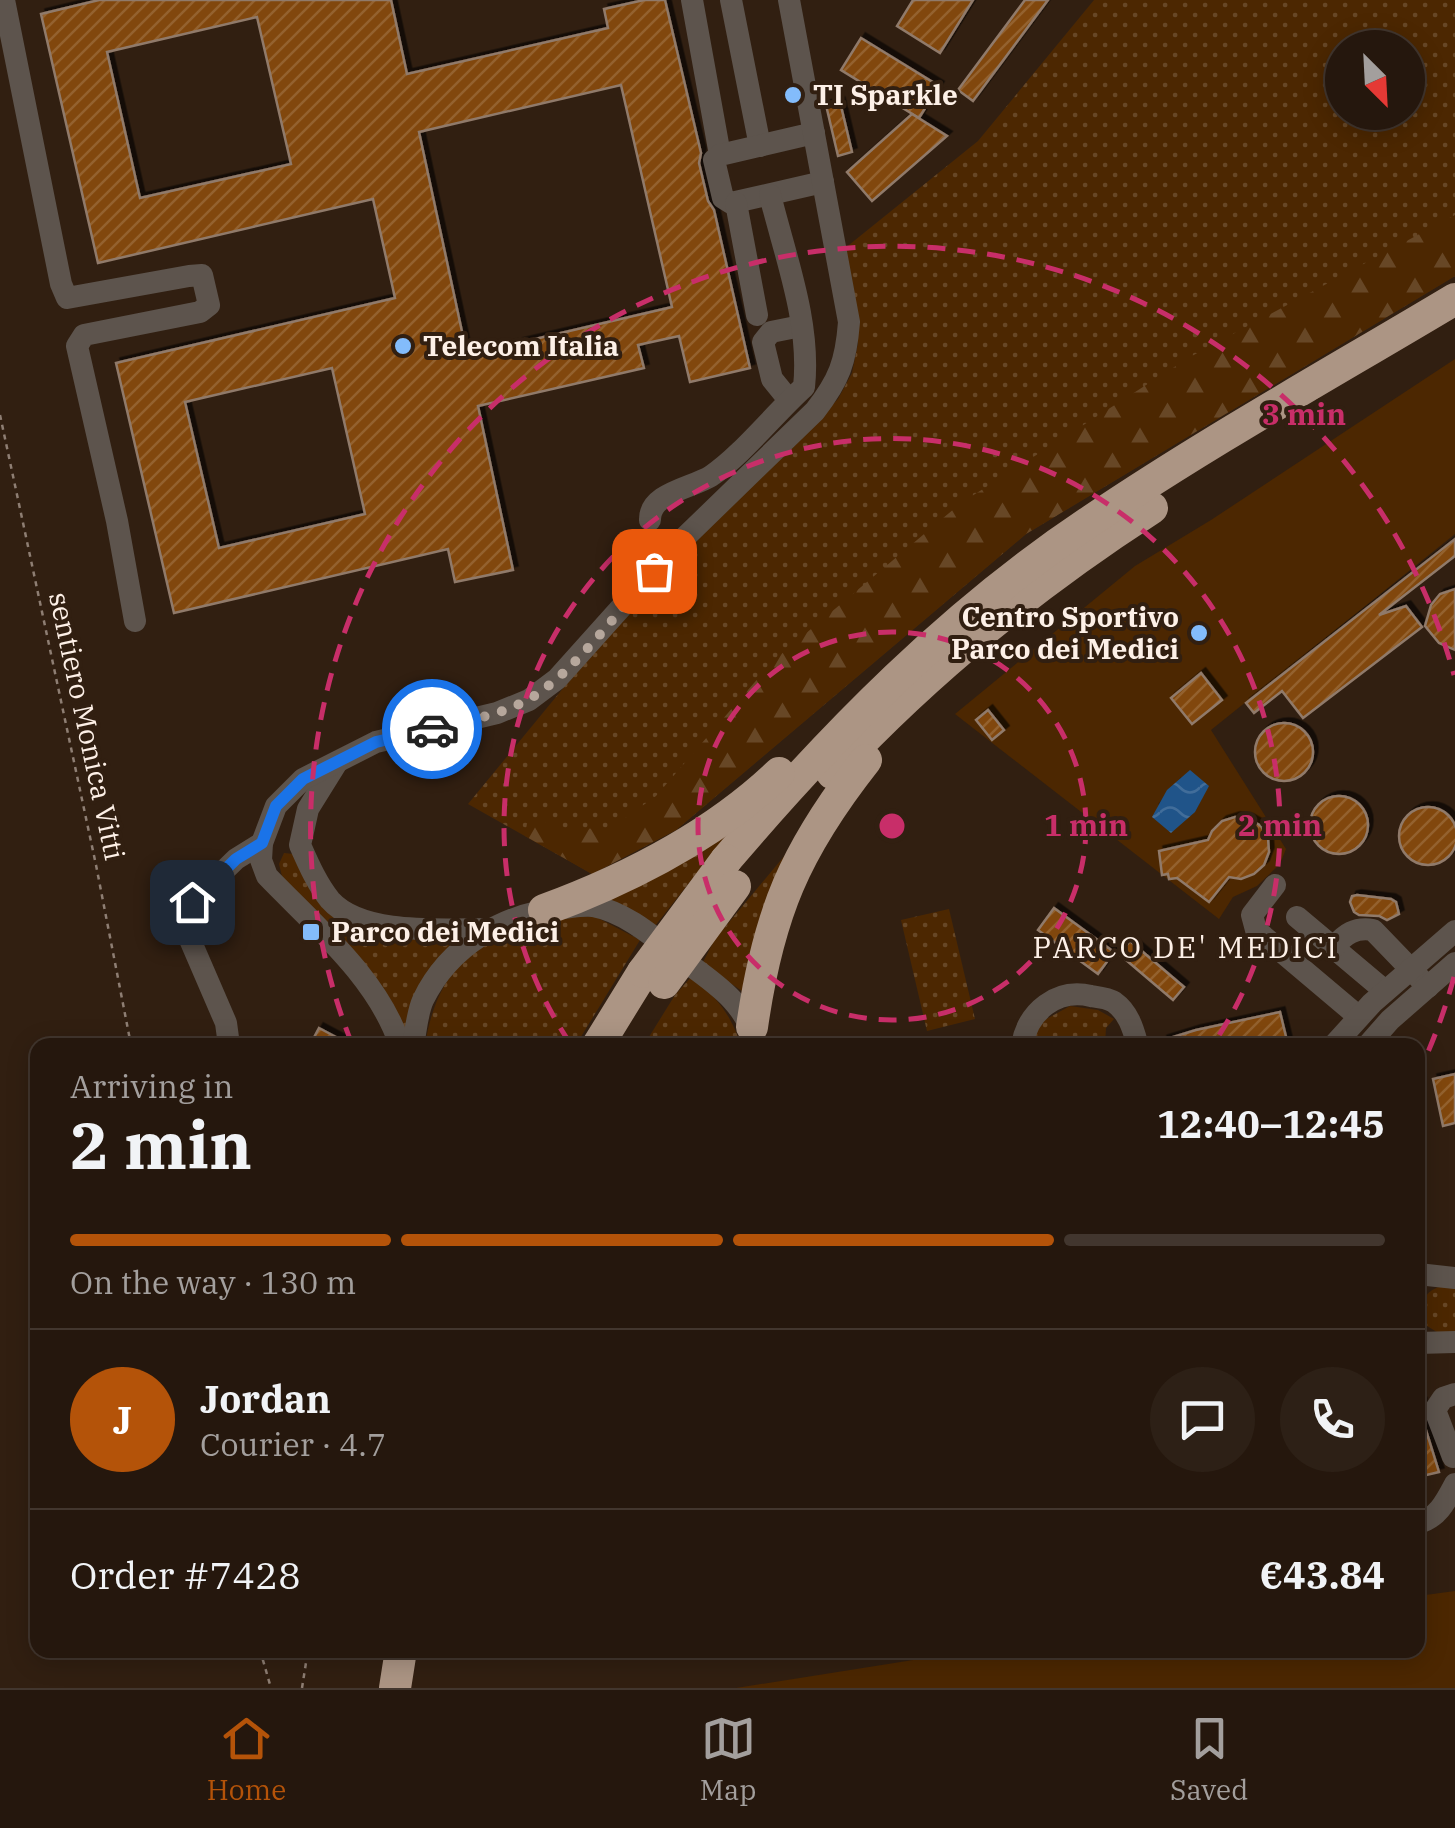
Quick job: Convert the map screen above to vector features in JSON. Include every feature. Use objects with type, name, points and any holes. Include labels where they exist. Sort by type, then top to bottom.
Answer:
[{"type":"highway","points":[[604,1038],[735,868],[778,800],[858,714],[972,612],[1090,521],[1455,300]]},
{"type":"highway","points":[[735,868],[924,682],[1041,586],[1116,531],[1455,325]]},
{"type":"highway","points":[[753,1036],[770,935],[800,856],[828,807],[910,709],[924,682]]},
{"type":"highway","points":[[544,910],[626,875],[713,825],[762,790],[830,726],[858,714]]},
{"type":"highway","points":[[627,1038],[653,977]]},
{"type":"highway","points":[[373,1688],[377,1658]]},
{"type":"highway","points":[[395,1688],[400,1658]]},
{"type":"street","points":[[4,0],[67,298],[189,276],[202,275],[207,287],[209,305],[200,312],[84,335],[77,346],[135,622]]},
{"type":"street","points":[[692,0],[720,155]]},
{"type":"street","points":[[730,0],[760,146]]},
{"type":"street","points":[[398,1038],[376,995],[267,876],[261,860],[266,832],[276,806],[303,779],[376,742],[497,713],[529,700],[557,679],[678,544],[815,411],[832,389],[846,359],[849,322],[788,0]]},
{"type":"street","points":[[814,134],[720,155],[714,160],[723,198],[736,203],[823,182]]},
{"type":"street","points":[[650,520],[650,510],[656,501],[712,475],[804,387],[806,367],[800,326],[770,195]]},
{"type":"street","points":[[736,203],[757,315]]},
{"type":"street","points":[[789,400],[772,378],[763,342],[770,332],[800,326]]},
{"type":"street","points":[[300,845],[308,809],[336,764]]},
{"type":"street","points":[[266,832],[300,845],[331,902],[361,922],[431,929],[487,929],[544,910],[590,906],[636,925],[726,991],[753,1036]]},
{"type":"street","points":[[227,1038],[226,1023],[188,935],[192,902],[266,832]]},
{"type":"street","points":[[1275,885],[1252,914],[1256,930],[1359,1016]]},
{"type":"street","points":[[1298,917],[1385,991]]},
{"type":"street","points":[[1334,947],[1360,928],[1373,930],[1428,987]]},
{"type":"street","points":[[414,1038],[422,1002],[452,958],[487,929]]},
{"type":"street","points":[[1340,1038],[1385,991],[1455,931]]},
{"type":"street","points":[[1374,1038],[1455,963]]},
{"type":"street","points":[[1023,1038],[1044,1004],[1073,992],[1113,1001],[1131,1022],[1136,1038]]},
{"type":"street","points":[[1425,1275],[1455,1278]]},
{"type":"street","points":[[1425,1342],[1455,1342]]},
{"type":"street","points":[[1452,1447],[1436,1410],[1438,1403],[1455,1394]]},
{"type":"street","points":[[1425,1521],[1442,1508],[1455,1484]]},
{"type":"path","name":"sentiero Monica Vitti","points":[[0,415],[131,1038]]},
{"type":"path","points":[[262,1658],[271,1688]]},
{"type":"path","points":[[301,1687],[306,1658]]},
{"type":"green space","points":[[1094,0],[1455,0],[1455,276],[1026,534],[676,830],[592,874],[468,804],[625,613],[838,399],[852,373],[858,343],[844,249],[978,141]]},
{"type":"green space","points":[[1455,215],[1455,276],[1026,534],[676,830],[592,874],[525,836],[528,817],[565,828],[610,829],[656,796],[773,661],[961,503],[1190,357]]},
{"type":"green space","points":[[1455,359],[1455,534],[1211,730],[1286,849],[1280,864],[1257,886],[1233,897],[1219,919],[955,714],[1135,566]],"holes":[[[1181,777],[1208,786],[1195,812],[1158,804]],[[1235,817],[1262,830],[1268,840],[1268,852],[1256,871],[1227,877],[1222,821]]]},
{"type":"green space","points":[[727,835],[651,931],[597,900]]},
{"type":"green space","points":[[801,836],[745,993],[702,964],[715,939]]},
{"type":"green space","points":[[284,853],[293,854],[335,912],[461,938],[406,1036],[282,876],[279,864]]},
{"type":"green space","points":[[949,909],[975,1019],[927,1031],[901,920]]},
{"type":"green space","points":[[557,916],[596,917],[640,940],[580,1038],[426,1038],[440,993],[467,956],[506,932]]},
{"type":"green space","points":[[692,976],[722,1007],[738,1038],[648,1038]]},
{"type":"green space","points":[[1070,1006],[1098,1010],[1114,1019],[1106,1028],[1105,1038],[1036,1038],[1041,1022]]},
{"type":"green space","points":[[1455,1283],[1455,1335],[1440,1334],[1425,1325],[1425,1298],[1438,1287]]},
{"type":"green space","points":[[1455,1591],[1455,1688],[736,1688],[925,1658],[1425,1658],[1425,1595]]},
{"type":"water","points":[[1190,770],[1209,786],[1195,812],[1171,833],[1152,817],[1167,790]]},
{"type":"building","points":[[99,0],[391,0],[407,74],[608,28],[604,9],[644,0],[665,0],[701,153],[699,163],[714,210],[750,368],[690,382],[679,336],[638,345],[644,368],[478,406],[513,570],[455,582],[448,549],[174,613],[116,363],[395,298],[373,199],[98,263],[41,14]],"holes":[[[257,17],[291,164],[140,198],[107,52]],[[621,85],[672,307],[467,355],[419,132]],[[332,368],[365,514],[219,548],[185,402]]]},
{"type":"building","points":[[913,0],[973,0],[940,53],[897,26]]},
{"type":"building","points":[[1025,0],[1048,0],[973,101],[958,90]]},
{"type":"building","points":[[861,38],[939,86],[919,118],[841,70]]},
{"type":"building","points":[[840,102],[852,152],[838,156],[826,105]]},
{"type":"building","points":[[912,114],[947,136],[872,201],[847,172]]},
{"type":"building","points":[[1455,539],[1455,556],[1379,615],[1406,606],[1422,627],[1303,718],[1282,691],[1254,713],[1246,703]]},
{"type":"building","points":[[1455,589],[1455,650],[1439,643],[1425,626],[1431,605],[1440,594]]},
{"type":"building","points":[[1201,673],[1222,700],[1192,724],[1171,698]]},
{"type":"building","points":[[988,710],[1004,730],[992,740],[976,720]]},
{"type":"building","points":[[1284,723],[1305,731],[1313,752],[1305,773],[1284,781],[1263,773],[1255,752],[1263,731]]},
{"type":"building","points":[[1339,796],[1360,804],[1368,825],[1360,846],[1339,854],[1318,846],[1310,825],[1318,804]]},
{"type":"building","points":[[1417,809],[1439,809],[1455,825],[1455,847],[1439,863],[1417,863],[1401,847],[1401,825]]},
{"type":"building","points":[[1235,817],[1261,826],[1268,838],[1269,852],[1264,865],[1254,874],[1241,879],[1229,877],[1209,902],[1177,878],[1162,875],[1159,851],[1208,840],[1222,821]]},
{"type":"building","points":[[1357,895],[1391,899],[1399,914],[1387,920],[1359,915],[1350,902]]},
{"type":"building","points":[[1054,908],[1114,952],[1098,974],[1038,930]]},
{"type":"building","points":[[1130,941],[1184,987],[1173,1000],[1119,954]]},
{"type":"building","points":[[1280,1012],[1286,1038],[1170,1038]]},
{"type":"building","points":[[319,1028],[338,1038],[314,1038]]},
{"type":"building","points":[[1455,1074],[1455,1123],[1443,1126],[1433,1079]]},
{"type":"building","points":[[1425,1427],[1439,1472],[1425,1475]]},
{"type":"way so far","points":[[432,729],[497,713],[529,700],[557,679],[654,571]]},
{"type":"place","name":"TI Sparkle","points":[[793,95]]},
{"type":"place","name":"Telecom Italia","points":[[403,346]]},
{"type":"place","name":"Centro Sportivo Parco dei Medici","points":[[1199,633]]},
{"type":"place","name":"Parco dei Medici","points":[[311,932]]},
{"type":"district","name":"PARCO DE' MEDICI","points":[[1186,948]]},
{"type":"route","points":[[192,902],[236,859],[262,843],[276,806],[303,779],[376,742],[432,729]]}]
